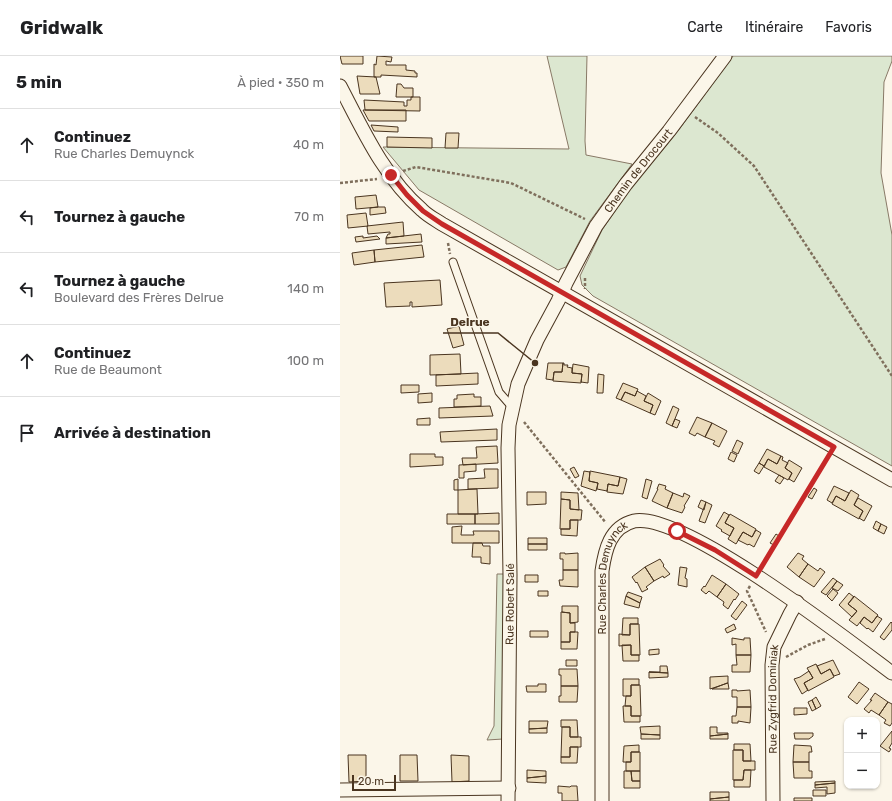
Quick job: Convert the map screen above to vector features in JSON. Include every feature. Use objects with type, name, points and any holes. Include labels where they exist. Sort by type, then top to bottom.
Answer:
[{"type":"street","name":"Chemin de Drocourt","points":[[562,293],[596,226],[626,184],[669,131],[725,56]]},
{"type":"street","points":[[340,86],[371,147],[407,195],[423,211],[442,224],[562,293],[892,480]]},
{"type":"street","name":"Rue Robert Salé","points":[[509,795],[509,425],[518,384],[527,362],[562,293]]},
{"type":"street","name":"Rue Charles Demuynck","points":[[602,801],[602,571],[605,552],[614,533],[622,526],[634,522],[648,521],[677,531],[715,550],[797,602],[892,673]]},
{"type":"street","name":"Rue Zygfrid Dominiak","points":[[773,801],[772,665],[774,647],[797,602]]},
{"type":"street","points":[[340,790],[450,795],[509,795]]},
{"type":"lane","points":[[453,262],[499,392],[512,407]]},
{"type":"path","points":[[693,115],[718,133],[754,166],[892,376]]},
{"type":"path","points":[[340,183],[375,180],[416,166],[511,183],[591,222]]},
{"type":"path","points":[[512,407],[614,533]]},
{"type":"path","points":[[774,647],[763,627],[747,591],[834,447]]},
{"type":"path","points":[[772,665],[808,645],[839,633]]},
{"type":"green space","points":[[547,56],[587,56],[586,155],[632,164],[590,221],[566,267],[558,270],[419,190],[383,147],[569,149]]},
{"type":"green space","points":[[733,56],[892,56],[892,61],[884,82],[881,173],[892,235],[892,466],[593,296],[582,285],[580,276],[602,230],[631,188],[678,131]]},
{"type":"green space","points":[[497,574],[504,574],[503,739],[487,740],[494,726]]},
{"type":"building","points":[[340,56],[363,56],[363,64],[342,64]]},
{"type":"building","points":[[377,56],[392,57],[391,62],[386,61],[386,65],[406,65],[406,70],[415,71],[415,73],[417,73],[417,77],[381,75],[381,77],[374,77],[374,64],[376,65]]},
{"type":"building","points":[[357,76],[376,77],[380,94],[360,94]]},
{"type":"building","points":[[397,84],[401,84],[404,88],[413,88],[413,97],[396,97]]},
{"type":"building","points":[[411,97],[420,97],[420,111],[365,110],[364,100],[404,102],[404,106],[407,106],[407,100],[411,100]]},
{"type":"building","points":[[363,110],[406,110],[406,121],[369,121]]},
{"type":"building","points":[[371,125],[398,127],[398,132],[374,131]]},
{"type":"building","points":[[446,133],[459,133],[458,148],[445,148]]},
{"type":"building","points":[[387,137],[432,138],[432,148],[387,147]]},
{"type":"building","points":[[376,195],[378,207],[356,209],[355,197]]},
{"type":"building","points":[[385,207],[386,213],[370,215],[370,208]]},
{"type":"building","points":[[366,213],[368,226],[348,228],[347,215]]},
{"type":"building","points":[[403,222],[404,236],[386,238],[390,232],[368,234],[367,226]]},
{"type":"building","points":[[421,234],[422,242],[386,244],[386,238]]},
{"type":"building","points":[[363,236],[363,238],[377,236],[380,239],[356,242],[355,237]]},
{"type":"building","points":[[422,245],[424,257],[375,262],[374,250]]},
{"type":"building","points":[[374,250],[375,262],[354,265],[352,253]]},
{"type":"building","points":[[440,280],[442,305],[412,307],[412,302],[410,302],[410,306],[386,307],[384,283]]},
{"type":"building","points":[[459,326],[464,345],[453,348],[447,329]]},
{"type":"building","points":[[460,354],[461,374],[430,375],[430,355]]},
{"type":"building","points":[[548,363],[563,363],[562,372],[554,372],[553,380],[546,379]]},
{"type":"building","points":[[563,363],[564,365],[568,365],[567,367],[572,368],[572,373],[582,374],[581,383],[553,381],[554,372],[562,372]]},
{"type":"building","points":[[573,364],[589,367],[588,383],[581,382],[582,374],[572,373]]},
{"type":"building","points":[[478,373],[478,384],[436,386],[436,375]]},
{"type":"building","points":[[598,374],[604,375],[603,393],[597,393]]},
{"type":"building","points":[[623,383],[638,389],[635,396],[625,392],[621,400],[616,398]]},
{"type":"building","points":[[401,385],[419,385],[419,392],[401,393]]},
{"type":"building","points":[[637,391],[646,396],[644,401],[653,405],[650,413],[621,400],[625,392],[635,396]]},
{"type":"building","points":[[432,393],[432,402],[418,403],[418,394]]},
{"type":"building","points":[[648,393],[661,401],[655,415],[650,413],[653,405],[644,401]]},
{"type":"building","points":[[474,394],[474,397],[481,397],[481,406],[454,407],[454,399],[457,399],[457,395]]},
{"type":"building","points":[[490,406],[493,416],[439,418],[439,408]]},
{"type":"building","points":[[673,406],[679,409],[672,426],[666,423]]},
{"type":"building","points":[[697,417],[712,423],[705,437],[697,433],[695,436],[689,433]]},
{"type":"building","points":[[430,418],[430,425],[417,425],[417,419]]},
{"type":"building","points":[[675,419],[680,421],[677,428],[672,426]]},
{"type":"building","points":[[712,423],[727,431],[719,447],[713,444],[715,441],[705,437]]},
{"type":"building","points":[[497,429],[497,440],[441,442],[440,432]]},
{"type":"building","points":[[737,440],[743,443],[738,454],[732,451]]},
{"type":"building","points":[[497,446],[498,463],[463,465],[462,458],[477,458],[476,447]]},
{"type":"building","points":[[767,449],[781,456],[777,464],[768,459],[764,466],[759,463]]},
{"type":"building","points":[[731,452],[737,455],[734,462],[728,459]]},
{"type":"building","points":[[410,454],[435,454],[435,457],[443,457],[443,465],[410,467]]},
{"type":"building","points":[[781,456],[783,457],[782,460],[788,463],[785,468],[792,473],[788,480],[764,467],[768,459],[777,464]]},
{"type":"building","points":[[789,460],[802,468],[794,482],[789,479],[792,473],[785,468]]},
{"type":"building","points":[[759,463],[764,466],[759,474],[754,471]]},
{"type":"building","points":[[476,464],[476,471],[464,472],[464,478],[459,478],[459,465]]},
{"type":"building","points":[[574,467],[579,476],[575,478],[570,469]]},
{"type":"building","points":[[484,469],[498,469],[498,488],[468,489],[468,479],[485,478]]},
{"type":"building","points":[[584,471],[590,472],[589,481],[598,483],[596,491],[581,486]]},
{"type":"building","points":[[590,471],[620,477],[618,486],[608,484],[607,491],[597,489],[598,483],[589,481]]},
{"type":"building","points":[[779,475],[784,478],[780,484],[775,481]]},
{"type":"building","points":[[620,477],[627,479],[623,494],[607,492],[608,484],[618,486]]},
{"type":"building","points":[[458,479],[458,490],[454,490],[454,480]]},
{"type":"building","points":[[646,479],[652,481],[647,499],[642,497]]},
{"type":"building","points":[[659,484],[666,486],[665,489],[673,493],[667,508],[652,501]]},
{"type":"building","points":[[834,486],[849,493],[845,501],[836,496],[832,503],[827,500]]},
{"type":"building","points":[[814,488],[817,490],[812,499],[808,497]]},
{"type":"building","points":[[477,489],[478,514],[458,514],[458,490]]},
{"type":"building","points":[[851,490],[859,495],[854,505],[863,511],[859,519],[832,504],[836,496],[845,501]]},
{"type":"building","points":[[527,492],[546,492],[546,504],[527,505]]},
{"type":"building","points":[[561,492],[578,493],[579,510],[570,509],[570,500],[561,499]]},
{"type":"building","points":[[673,493],[683,497],[684,493],[690,496],[682,513],[667,508]]},
{"type":"building","points":[[858,498],[872,506],[864,521],[859,518],[863,511],[854,505]]},
{"type":"building","points":[[561,499],[570,500],[570,509],[582,510],[581,520],[570,520],[570,529],[560,529]]},
{"type":"building","points":[[701,500],[706,502],[704,510],[698,507]]},
{"type":"building","points":[[706,502],[712,505],[705,523],[699,521]]},
{"type":"building","points":[[724,512],[729,515],[725,523],[734,528],[730,536],[716,526]]},
{"type":"building","points":[[499,513],[499,524],[475,524],[475,514]]},
{"type":"building","points":[[447,514],[475,514],[475,524],[447,524]]},
{"type":"building","points":[[730,514],[756,529],[752,537],[743,532],[736,544],[728,539],[734,528],[725,523]]},
{"type":"building","points":[[570,520],[578,520],[577,536],[561,535],[561,529],[570,529]]},
{"type":"building","points":[[876,521],[881,524],[878,531],[873,528]]},
{"type":"building","points":[[881,524],[887,527],[884,534],[878,531]]},
{"type":"building","points":[[462,526],[461,535],[474,535],[473,531],[499,531],[499,543],[452,543],[452,527]]},
{"type":"building","points":[[756,530],[761,533],[754,547],[738,540],[743,532],[752,537]]},
{"type":"building","points":[[776,534],[779,536],[774,545],[770,543]]},
{"type":"building","points":[[528,538],[547,538],[547,544],[528,544]]},
{"type":"building","points":[[473,543],[482,543],[483,546],[490,546],[490,564],[481,563],[481,557],[472,557]]},
{"type":"building","points":[[528,544],[547,544],[547,550],[528,550]]},
{"type":"building","points":[[560,553],[578,553],[578,570],[563,570],[563,559],[560,559]]},
{"type":"building","points":[[798,553],[804,556],[802,559],[808,564],[799,577],[787,567]]},
{"type":"building","points":[[660,559],[664,565],[663,566],[670,574],[664,578],[663,576],[654,581],[645,567]]},
{"type":"building","points":[[808,564],[818,571],[820,568],[825,572],[814,587],[799,577]]},
{"type":"building","points":[[645,567],[654,581],[646,587],[648,589],[642,592],[637,582],[636,583],[632,577]]},
{"type":"building","points":[[680,567],[687,568],[685,578],[687,579],[687,587],[678,585]]},
{"type":"building","points":[[563,570],[578,570],[578,587],[560,586],[559,580],[563,580]]},
{"type":"building","points":[[525,575],[538,575],[538,582],[525,582]]},
{"type":"building","points":[[712,575],[726,584],[717,597],[709,591],[706,594],[701,590],[704,586],[705,587]]},
{"type":"building","points":[[833,578],[837,581],[826,595],[821,592]]},
{"type":"building","points":[[837,581],[843,585],[838,591],[832,588]]},
{"type":"building","points":[[726,584],[739,594],[728,609],[723,605],[724,602],[717,597]]},
{"type":"building","points":[[833,589],[838,593],[832,601],[827,596]]},
{"type":"building","points":[[538,591],[548,591],[548,596],[538,596]]},
{"type":"building","points":[[628,592],[642,597],[640,603],[626,596]]},
{"type":"building","points":[[849,593],[854,597],[848,604],[857,611],[852,617],[839,605]]},
{"type":"building","points":[[626,596],[640,603],[639,608],[624,604]]},
{"type":"building","points":[[854,596],[878,615],[872,623],[864,617],[857,626],[849,620],[857,611],[848,604]]},
{"type":"building","points":[[742,601],[747,605],[736,620],[731,616]]},
{"type":"building","points":[[562,606],[578,606],[578,622],[570,623],[570,613],[562,612]]},
{"type":"building","points":[[561,612],[570,613],[570,623],[575,623],[575,632],[570,632],[570,642],[561,642]]},
{"type":"building","points":[[877,616],[882,619],[873,632],[860,623],[864,617],[872,623]]},
{"type":"building","points":[[623,618],[638,618],[638,624],[630,624],[630,635],[622,635]]},
{"type":"building","points":[[891,622],[892,630],[884,640],[880,637]]},
{"type":"building","points":[[630,624],[639,624],[640,655],[631,655],[631,645],[619,646],[619,634],[630,635]]},
{"type":"building","points":[[734,624],[736,629],[727,633],[725,629]]},
{"type":"building","points":[[530,631],[548,631],[548,637],[530,637]]},
{"type":"building","points":[[570,632],[578,632],[577,649],[561,649],[561,642],[570,642]]},
{"type":"building","points":[[732,638],[744,640],[744,638],[750,638],[751,655],[736,655],[736,644],[732,645]]},
{"type":"building","points":[[622,645],[631,645],[631,655],[639,655],[639,661],[623,661]]},
{"type":"building","points":[[659,649],[659,654],[649,655],[649,650]]},
{"type":"building","points":[[736,655],[751,655],[750,672],[732,672],[732,665],[737,665]]},
{"type":"building","points":[[566,660],[577,660],[577,666],[566,666]]},
{"type":"building","points":[[833,660],[840,674],[834,676],[830,669],[821,674],[817,666]]},
{"type":"building","points":[[816,664],[821,674],[830,669],[834,677],[808,691],[804,683],[813,678],[807,668]]},
{"type":"building","points":[[660,666],[667,666],[668,673],[649,672],[660,672]]},
{"type":"building","points":[[559,669],[577,669],[578,686],[561,686],[561,675],[559,675]]},
{"type":"building","points":[[809,671],[813,678],[804,683],[808,690],[802,694],[794,679]]},
{"type":"building","points":[[649,672],[668,673],[668,677],[649,678]]},
{"type":"building","points":[[728,676],[728,683],[710,689],[710,677]]},
{"type":"building","points":[[623,679],[639,679],[639,685],[631,685],[631,696],[623,696]]},
{"type":"building","points":[[859,682],[869,689],[857,704],[848,697]]},
{"type":"building","points":[[727,683],[729,689],[712,689]]},
{"type":"building","points":[[538,684],[546,684],[546,692],[527,692],[526,686],[538,686]]},
{"type":"building","points":[[631,685],[640,685],[641,716],[631,716],[631,706],[625,706],[626,696],[631,696]]},
{"type":"building","points":[[561,686],[578,686],[577,702],[559,702],[559,696],[561,696]]},
{"type":"building","points":[[732,690],[750,690],[751,707],[737,707],[737,697],[732,697]]},
{"type":"building","points":[[875,693],[888,702],[879,715],[871,710],[869,713],[864,709],[872,700],[870,700]]},
{"type":"building","points":[[816,697],[821,706],[816,709],[812,700]]},
{"type":"building","points":[[812,700],[816,709],[812,711],[808,702]]},
{"type":"building","points":[[888,702],[892,704],[892,723],[890,726],[884,723],[886,720],[879,715]]},
{"type":"building","points":[[623,706],[631,706],[631,716],[640,716],[640,722],[624,722]]},
{"type":"building","points":[[737,707],[751,707],[750,723],[738,721],[738,723],[732,723],[732,716],[736,716]]},
{"type":"building","points":[[794,708],[807,708],[807,714],[794,715]]},
{"type":"building","points":[[561,720],[577,720],[578,737],[570,737],[570,727],[561,727]]},
{"type":"building","points":[[529,721],[548,721],[547,728],[529,729]]},
{"type":"building","points":[[660,726],[660,735],[641,734],[640,727]]},
{"type":"building","points":[[562,727],[570,727],[570,737],[581,737],[581,747],[570,747],[570,757],[561,757]]},
{"type":"building","points":[[710,727],[717,727],[717,733],[728,734],[710,736]]},
{"type":"building","points":[[547,728],[547,733],[529,733],[529,729]]},
{"type":"building","points":[[892,731],[892,743],[889,748],[891,749],[889,752],[880,746]]},
{"type":"building","points":[[794,733],[813,733],[813,736],[809,739],[795,739]]},
{"type":"building","points":[[641,734],[660,735],[660,739],[641,739]]},
{"type":"building","points":[[728,734],[728,739],[710,739],[710,736]]},
{"type":"building","points":[[734,744],[750,744],[751,761],[743,761],[743,750],[734,750]]},
{"type":"building","points":[[639,745],[639,752],[631,752],[631,762],[623,762],[624,746]]},
{"type":"building","points":[[794,745],[811,746],[812,752],[809,752],[809,762],[793,762]]},
{"type":"building","points":[[570,747],[578,747],[577,763],[561,763],[561,757],[570,757]]},
{"type":"building","points":[[733,750],[743,750],[743,761],[755,761],[755,770],[744,770],[743,780],[733,780]]},
{"type":"building","points":[[631,752],[640,752],[640,771],[626,771],[626,762],[631,762]]},
{"type":"building","points":[[348,755],[366,755],[366,781],[349,782]]},
{"type":"building","points":[[400,755],[417,755],[418,781],[400,781]]},
{"type":"building","points":[[451,755],[469,756],[469,781],[452,782]]},
{"type":"building","points":[[793,762],[809,762],[809,771],[812,771],[812,778],[794,778]]},
{"type":"building","points":[[527,770],[546,771],[546,776],[527,778]]},
{"type":"building","points":[[744,770],[751,770],[750,787],[734,787],[734,780],[743,780]]},
{"type":"building","points":[[624,771],[631,771],[632,781],[640,781],[640,788],[624,788]]},
{"type":"building","points":[[631,771],[640,771],[640,781],[632,781]]},
{"type":"building","points":[[546,776],[546,783],[527,782],[527,778]]},
{"type":"building","points":[[835,781],[835,783],[815,785],[815,782]]},
{"type":"building","points":[[835,783],[835,793],[827,794],[827,787],[815,788],[815,785]]},
{"type":"building","points":[[558,786],[577,786],[578,801],[562,801],[562,793],[558,793]]},
{"type":"building","points":[[813,790],[826,790],[826,796],[813,796]]},
{"type":"building","points":[[710,792],[729,792],[729,797],[710,799]]},
{"type":"building","points":[[729,797],[729,801],[710,801],[710,799]]},
{"type":"building","points":[[794,798],[812,798],[812,801],[794,801]]},
{"type":"place","name":"Delrue","points":[[535,363]]},
{"type":"route","points":[[391,175],[407,195],[423,211],[442,224],[834,447],[756,576],[715,550],[677,531]]}]
